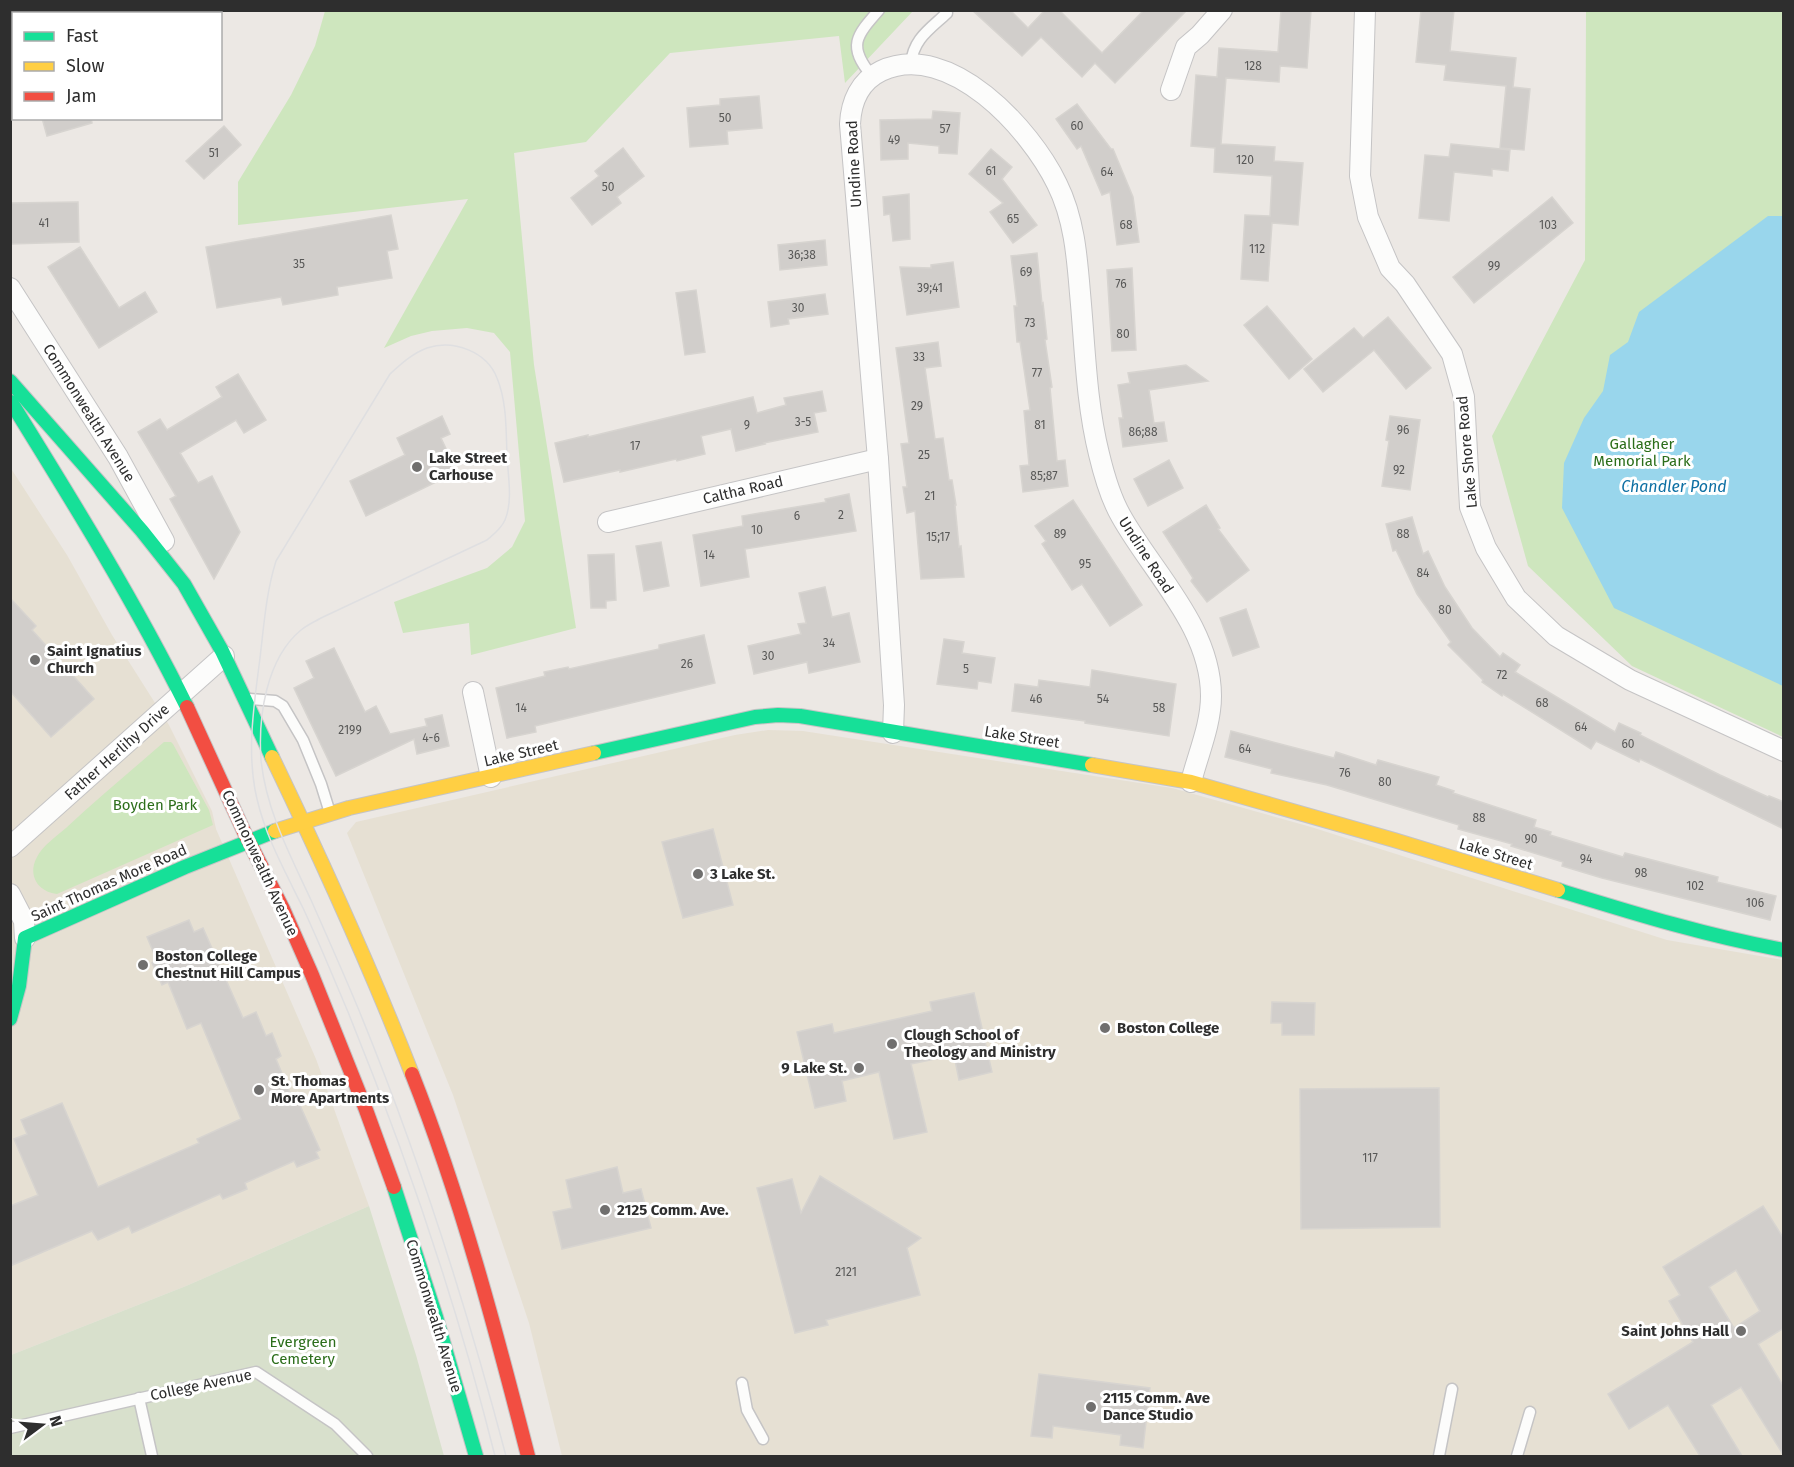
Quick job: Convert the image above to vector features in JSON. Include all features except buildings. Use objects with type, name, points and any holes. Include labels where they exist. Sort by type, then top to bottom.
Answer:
[{"type":"main road","name":"Commonwealth Avenue","points":[[10,381],[158,549],[197,605],[304,821],[384,1005],[438,1141],[479,1272],[528,1456]]},
{"type":"main road","name":"Commonwealth Avenue","points":[[10,402],[109,563],[182,694],[248,840],[284,911],[369,1117],[424,1278],[476,1456]]},
{"type":"main road","name":"Lake Street","points":[[248,840],[330,813],[755,717],[800,716],[1191,782],[1394,840],[1670,924],[1784,950]]},
{"type":"main road","name":"Saint Thomas More Road","points":[[10,1019],[19,986],[25,938],[248,840]]},
{"type":"street","points":[[1171,90],[1186,47],[1222,10]]},
{"type":"street","name":"Lake Shore Road","points":[[1365,10],[1360,176],[1368,217],[1390,268],[1405,284],[1452,354],[1464,397],[1470,507],[1486,548],[1516,598],[1556,636],[1630,681],[1784,751]]},
{"type":"street","name":"Undine Road","points":[[893,733],[894,705],[878,459],[850,124],[854,101],[861,88],[872,76],[893,66],[911,64],[934,68],[954,76],[993,101],[1016,123],[1036,148],[1064,200],[1076,247],[1088,390],[1098,451],[1107,482],[1120,514],[1194,632],[1209,673],[1211,696],[1209,718],[1191,782]]},
{"type":"street","name":"Commonwealth Avenue","points":[[10,288],[118,457],[197,605]]},
{"type":"street","name":"Caltha Road","points":[[608,522],[878,459]]},
{"type":"street","name":"Father Herlihy Drive","points":[[10,847],[224,656]]},
{"type":"street","points":[[472,692],[491,777]]},
{"type":"street","points":[[10,894],[24,921],[25,938]]},
{"type":"lane","points":[[872,76],[860,57],[858,39],[862,30],[879,10]]},
{"type":"lane","points":[[911,64],[912,53],[918,41],[947,13]]},
{"type":"lane","points":[[244,699],[275,701],[283,706],[303,740],[330,813]]},
{"type":"lane","name":"College Avenue","points":[[10,1428],[256,1372],[335,1424],[367,1456]]},
{"type":"lane","points":[[742,1383],[747,1410],[763,1439]]},
{"type":"lane","points":[[1439,1456],[1452,1389]]},
{"type":"lane","points":[[139,1398],[153,1456]]},
{"type":"lane","points":[[1517,1456],[1530,1412]]},
{"type":"shaded area","name":"Boston College Chestnut Hill Campus","points":[[10,467],[67,555],[112,635],[169,725],[212,811],[216,829],[316,1059],[369,1206],[186,1286],[11,1355]]},
{"type":"shaded area","name":"Boston College","points":[[768,730],[803,731],[1172,788],[1311,827],[1667,940],[1783,960],[1783,1456],[562,1456],[529,1323],[453,1095],[347,833],[356,822],[735,735]]},
{"type":"green space","points":[[325,11],[913,11],[845,83],[839,36],[670,53],[586,142],[514,153],[534,365],[576,628],[471,655],[469,623],[403,633],[394,602],[487,568],[512,547],[525,521],[510,352],[494,333],[467,328],[432,331],[411,336],[384,348],[468,199],[238,225],[238,182],[291,95],[315,46]]},
{"type":"green space","name":"Gallagher Memorial Park","points":[[1586,11],[1783,11],[1783,737],[1632,666],[1528,566],[1492,436],[1585,260]]},
{"type":"green space","name":"Boyden Park","points":[[164,742],[173,744],[209,810],[213,825],[57,894],[44,890],[36,882],[33,870],[42,849]]},
{"type":"green space","name":"Evergreen Cemetery","points":[[369,1206],[416,1355],[444,1456],[11,1456],[11,1355],[186,1286]]},
{"type":"water","name":"Chandler Pond","points":[[1768,216],[1784,216],[1783,686],[1614,608],[1562,508],[1564,463],[1584,418],[1603,391],[1610,355],[1628,342],[1639,312]]},
{"type":"tram line","points":[[495,1456],[447,1287],[391,1121],[315,934],[266,828],[257,799],[252,764],[255,693],[268,597],[276,561],[390,374],[417,353],[427,348],[448,345],[468,350],[486,361],[500,387],[506,427],[509,497],[505,520],[487,540],[321,618],[301,630],[289,642],[272,673],[263,708],[260,743],[264,779],[273,814],[358,1008],[421,1174],[474,1342],[506,1456]]},
{"type":"traffic: fast","points":[[10,381],[142,531],[184,584],[222,651],[272,757]]},
{"type":"traffic: fast","points":[[11,402],[125,591],[187,707]]},
{"type":"traffic: fast","points":[[594,753],[755,717],[778,715],[800,716],[1092,765]]},
{"type":"traffic: fast","points":[[10,1019],[19,986],[25,938],[185,867],[275,831]]},
{"type":"traffic: fast","points":[[1558,890],[1698,931],[1784,950]]},
{"type":"traffic: fast","points":[[394,1187],[436,1317],[476,1456]]},
{"type":"traffic: slow","points":[[275,831],[349,808],[594,753]]},
{"type":"traffic: slow","points":[[272,757],[345,914],[412,1074]]},
{"type":"traffic: slow","points":[[1092,765],[1191,782],[1558,890]]},
{"type":"traffic: jam","points":[[187,707],[312,975],[394,1187]]},
{"type":"traffic: jam","points":[[412,1074],[462,1215],[528,1456]]},
{"type":"place","name":"Lake Street Carhouse","points":[[417,467]]},
{"type":"place","name":"Saint Ignatius Church","points":[[35,660]]},
{"type":"place","name":"3 Lake St.","points":[[698,874]]},
{"type":"place","name":"Boston College Chestnut Hill Campus","points":[[143,965]]},
{"type":"place","name":"Boston College","points":[[1105,1028]]},
{"type":"place","name":"Clough School of Theology and Ministry","points":[[892,1044]]},
{"type":"place","name":"9 Lake St.","points":[[859,1068]]},
{"type":"place","name":"St. Thomas More Apartments","points":[[259,1090]]},
{"type":"place","name":"2125 Comm. Ave.","points":[[605,1210]]},
{"type":"place","name":"Saint Johns Hall","points":[[1741,1331]]},
{"type":"place","name":"2115 Comm. Ave Dance Studio","points":[[1091,1407]]}]
